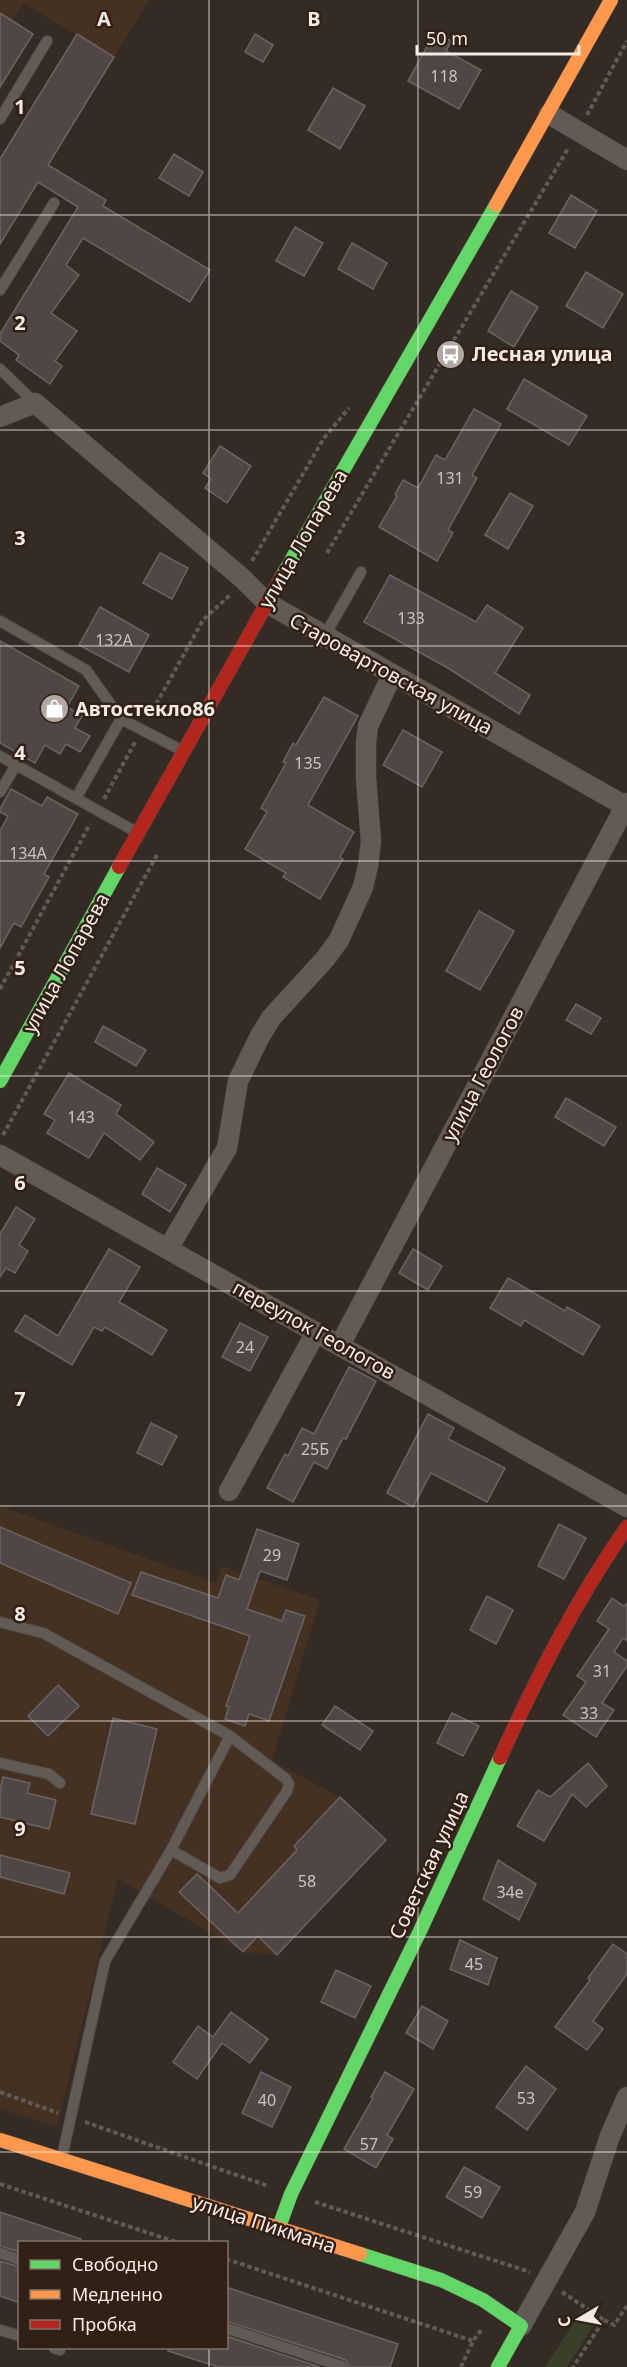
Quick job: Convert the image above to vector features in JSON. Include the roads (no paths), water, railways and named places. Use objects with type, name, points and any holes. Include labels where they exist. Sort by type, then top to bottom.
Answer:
[{"type":"street","name":"улица Лопарева","points":[[0,1081],[267,603],[549,114],[611,0]]},
{"type":"street","points":[[549,114],[627,160]]},
{"type":"street","points":[[0,417],[34,403]]},
{"type":"street","name":"Старовартовская улица","points":[[34,403],[242,578],[267,603],[626,805]]},
{"type":"street","points":[[168,1249],[227,1148],[238,1080],[260,1036],[271,1018],[332,950],[352,914],[363,887],[368,867],[370,841],[366,778],[368,726],[392,675]]},
{"type":"street","name":"улица Геологов","points":[[340,1345],[626,805]]},
{"type":"street","name":"переулок Геологов","points":[[0,1155],[627,1507]]},
{"type":"street","points":[[229,1491],[316,1332]]},
{"type":"street","name":"Советская улица","points":[[279,2227],[291,2194],[439,1892],[539,1676],[600,1562],[627,1527]]},
{"type":"street","points":[[498,2367],[585,2212],[610,2136],[627,2097]]},
{"type":"street","name":"улица Пикмана","points":[[0,2140],[441,2280],[483,2300],[521,2326]]},
{"type":"lane","points":[[0,118],[47,41]]},
{"type":"lane","points":[[0,290],[54,203]]},
{"type":"lane","points":[[0,369],[34,403]]},
{"type":"lane","points":[[324,637],[361,572]]},
{"type":"lane","points":[[0,621],[86,670],[122,719],[183,752]]},
{"type":"lane","points":[[76,798],[122,719]]},
{"type":"lane","points":[[0,756],[138,833]]},
{"type":"lane","points":[[0,792],[16,765]]},
{"type":"lane","points":[[0,1622],[44,1633],[230,1736],[286,1779],[289,1784],[287,1791],[230,1875],[225,1878],[220,1878],[171,1850]]},
{"type":"lane","points":[[62,2160],[105,1961],[171,1850],[230,1736]]},
{"type":"lane","points":[[0,1763],[49,1774],[60,1783]]},
{"type":"lane","points":[[0,2253],[18,2259]]},
{"type":"lane","points":[[228,2329],[344,2367]]},
{"type":"lane","points":[[0,2330],[18,2335]]},
{"type":"place","name":"Лесная улица","points":[[451,354]]},
{"type":"place","name":"Автостекло86","points":[[54,709]]}]
